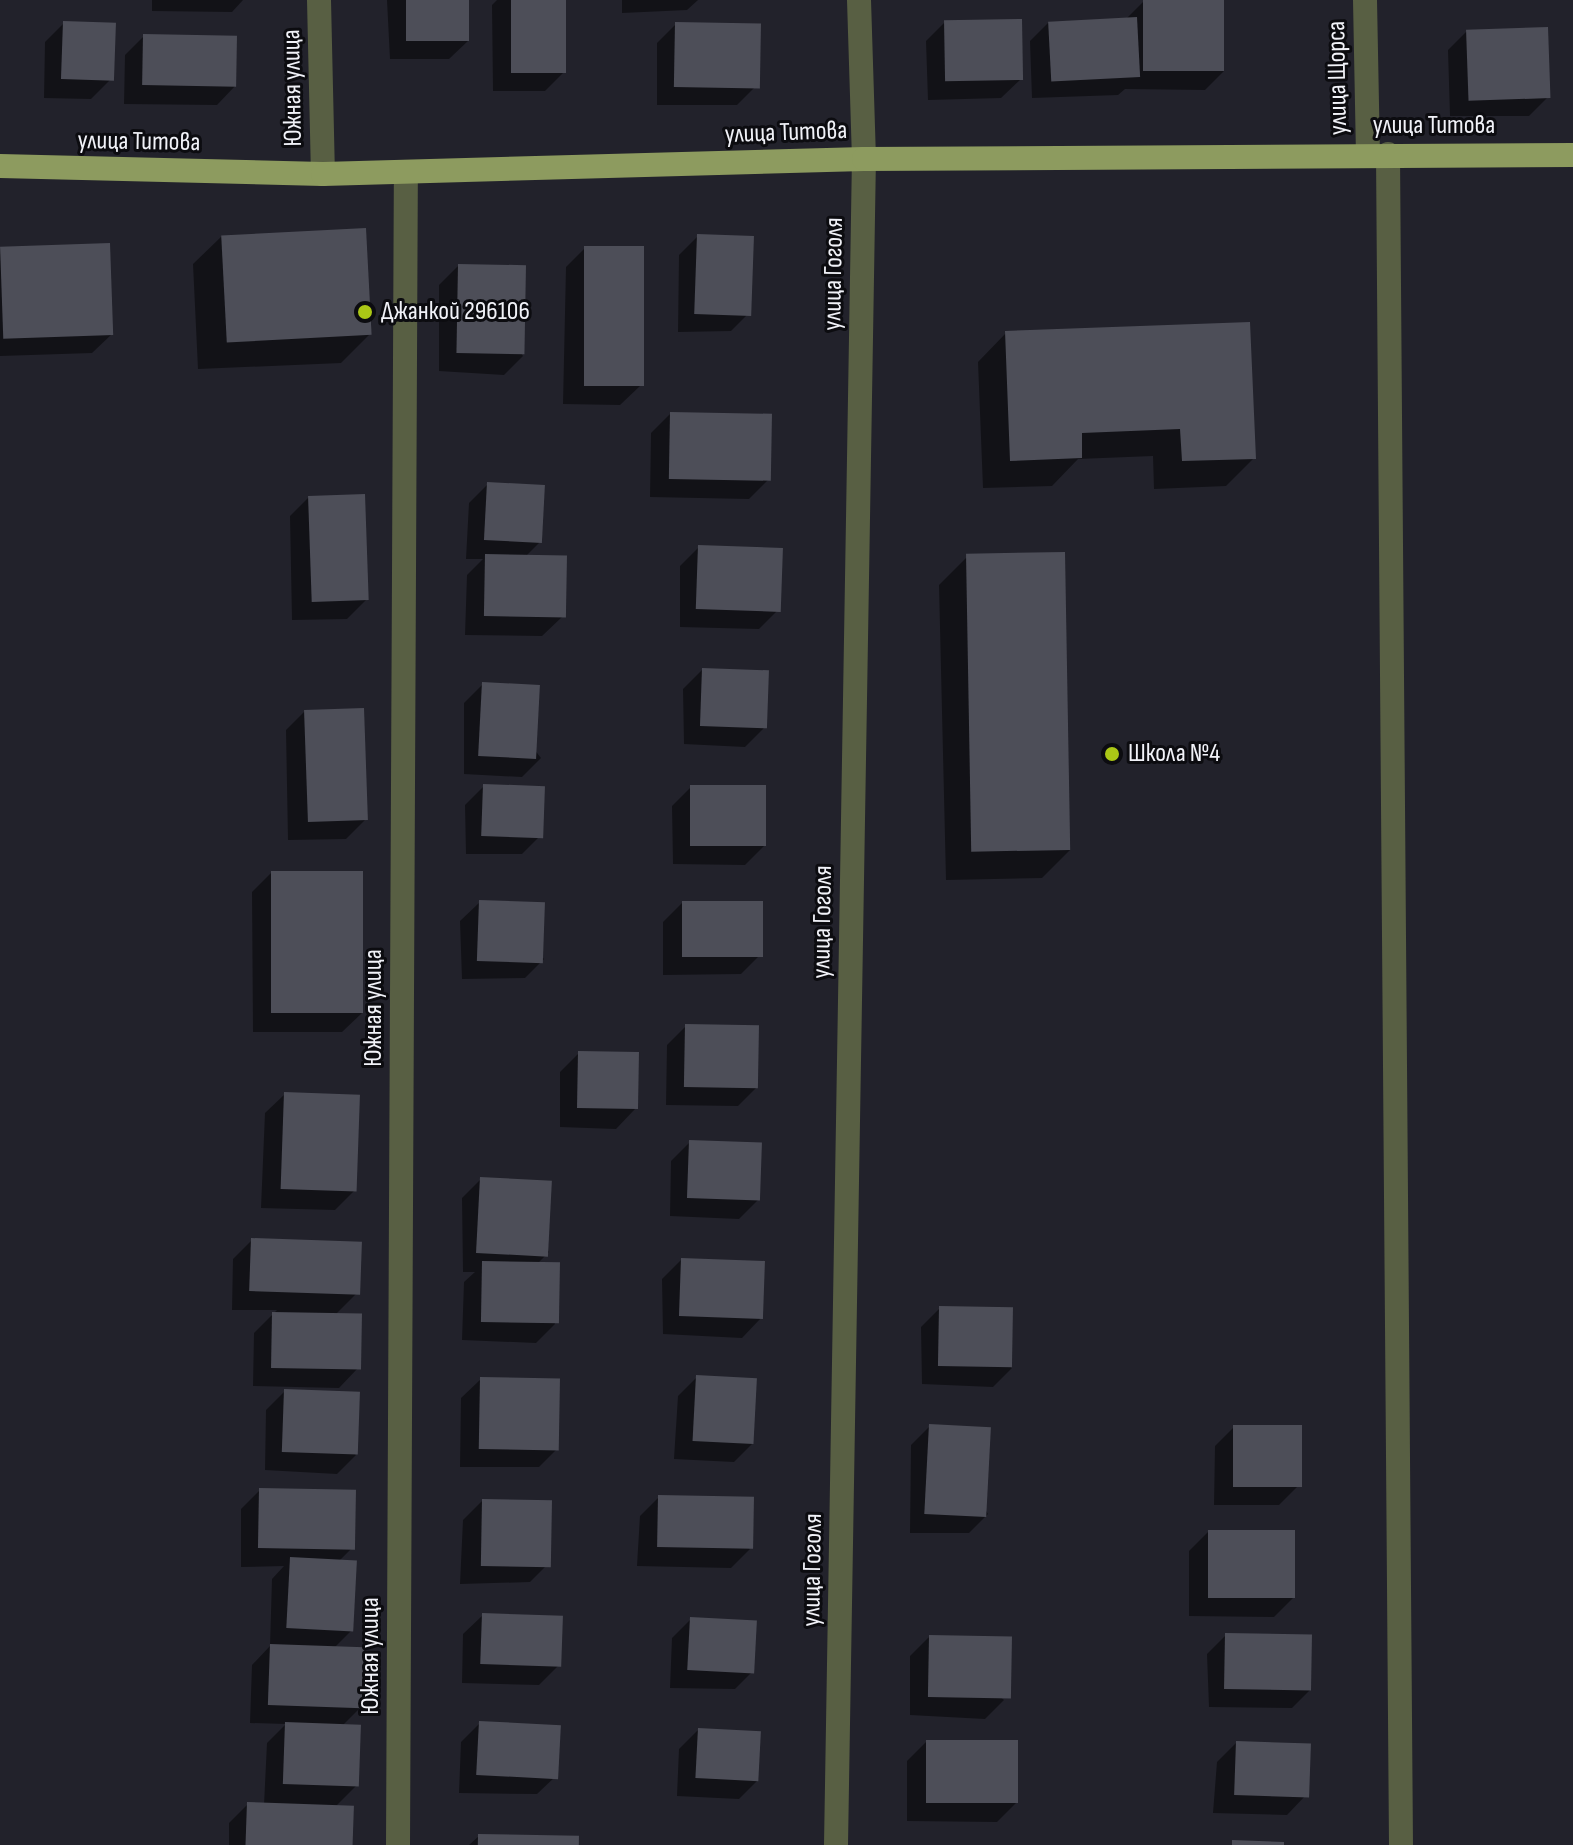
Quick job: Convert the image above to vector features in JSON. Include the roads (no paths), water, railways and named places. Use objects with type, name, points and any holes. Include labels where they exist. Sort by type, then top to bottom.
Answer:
[{"type":"main road","name":"улица Титова","points":[[0,166],[323,174],[864,159],[1573,155]]},
{"type":"street","name":"Южная улица","points":[[319,0],[323,174]]},
{"type":"street","name":"улица Гоголя","points":[[836,1845],[864,159],[859,0]]},
{"type":"street","name":"улица Щорса","points":[[1365,0],[1378,154],[1401,1845]]},
{"type":"street","name":"Южная улица","points":[[398,1845],[406,172]]},
{"type":"place","name":"Джанкой 296106","points":[[365,312]]},
{"type":"place","name":"Школа №4","points":[[1112,754]]}]
